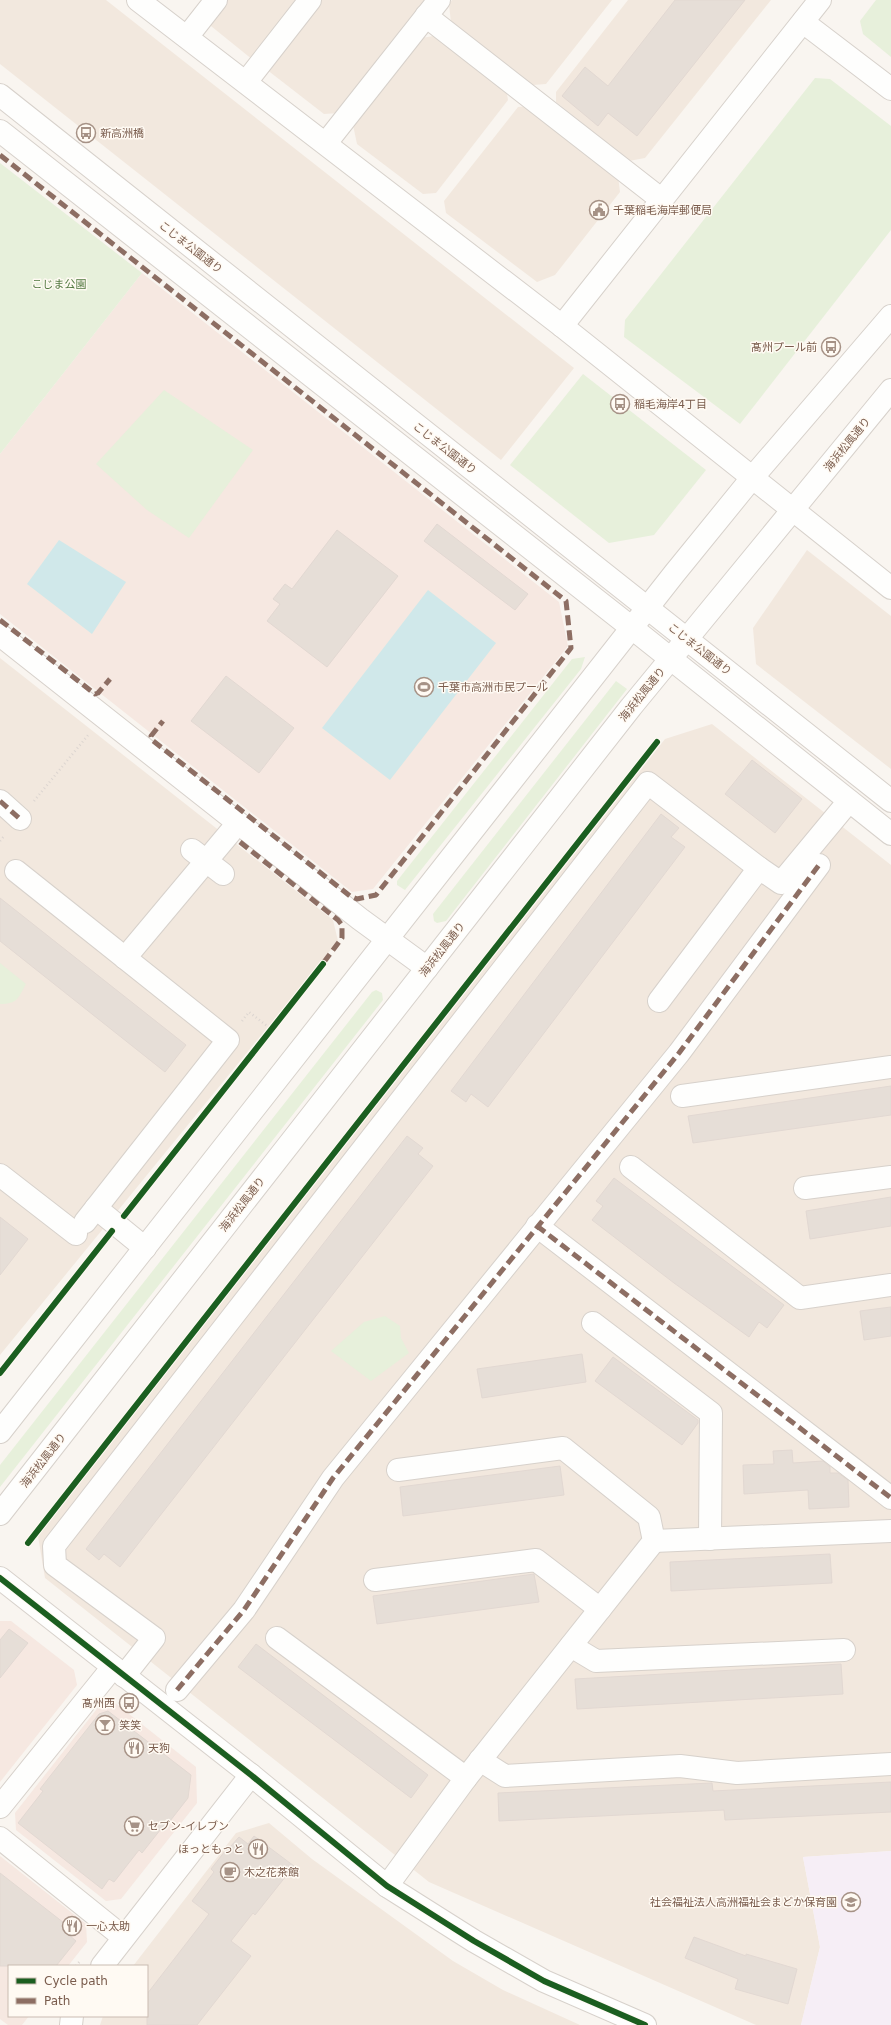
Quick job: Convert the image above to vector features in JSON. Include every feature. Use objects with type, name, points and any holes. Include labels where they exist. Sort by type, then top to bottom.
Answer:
[{"type":"street","points":[[138,0],[326,143],[562,326],[891,588]]},
{"type":"street","points":[[187,37],[216,0]]},
{"type":"street","points":[[246,82],[310,0]]},
{"type":"street","points":[[562,326],[820,0]]},
{"type":"street","points":[[326,143],[432,8],[662,200]]},
{"type":"street","points":[[803,22],[891,89]]},
{"type":"street","name":"こじま公園通り","points":[[0,95],[891,800]]},
{"type":"street","points":[[0,131],[632,628],[891,834]]},
{"type":"street","points":[[0,1432],[632,628],[752,478],[891,316]]},
{"type":"street","name":"海浜松風通り","points":[[0,1514],[671,659],[891,390]]},
{"type":"street","points":[[0,635],[238,823],[387,939],[427,968]]},
{"type":"street","points":[[0,1807],[118,1672],[154,1638],[55,1564],[54,1546],[648,783],[759,868],[781,883],[849,801]]},
{"type":"street","points":[[0,801],[20,819]]},
{"type":"street","points":[[125,958],[207,862],[238,823]]},
{"type":"street","points":[[177,1690],[244,1610],[333,1478],[679,1053],[819,865]]},
{"type":"street","points":[[659,1001],[759,868]]},
{"type":"street","points":[[16,871],[228,1040],[86,1221]]},
{"type":"street","points":[[682,1096],[891,1067]]},
{"type":"street","points":[[631,1167],[800,1298],[891,1285]]},
{"type":"street","points":[[0,1175],[86,1221],[145,1248]]},
{"type":"street","points":[[804,1188],[891,1177]]},
{"type":"street","points":[[537,1226],[891,1498]]},
{"type":"street","points":[[593,1323],[711,1413],[710,1539]]},
{"type":"street","points":[[398,1470],[563,1448],[649,1517],[654,1541]]},
{"type":"street","points":[[387,1886],[466,1778],[654,1541],[891,1530]]},
{"type":"street","points":[[376,1580],[536,1560],[600,1609]]},
{"type":"street","points":[[0,1578],[251,1775],[387,1886],[474,1941],[544,1981],[645,2025]]},
{"type":"street","points":[[277,1638],[466,1778]]},
{"type":"street","points":[[571,1646],[596,1661],[844,1650]]},
{"type":"street","points":[[480,1760],[505,1776],[680,1766],[737,1773],[891,1764]]},
{"type":"street","points":[[103,1965],[123,1937],[251,1775]]},
{"type":"street","points":[[0,1838],[123,1937]]},
{"type":"path","points":[[0,841],[20,819],[90,733]]},
{"type":"path","points":[[228,1040],[249,1012],[271,1029]]},
{"type":"shaded area","points":[[0,0],[106,0],[574,368],[501,460],[0,64]]},
{"type":"shaded area","points":[[224,0],[301,0],[253,60],[206,22]]},
{"type":"shaded area","points":[[320,0],[427,0],[339,113],[324,114],[266,69]]},
{"type":"shaded area","points":[[452,0],[612,0],[546,84],[533,85],[451,23],[449,4]]},
{"type":"shaded area","points":[[628,0],[771,0],[645,158],[629,161],[556,102],[556,92]]},
{"type":"shaded area","points":[[439,35],[506,88],[508,100],[436,193],[423,194],[357,144],[353,125],[422,38]]},
{"type":"shaded area","points":[[528,106],[618,176],[620,192],[555,275],[537,282],[446,213],[444,201],[518,107]]},
{"type":"shaded area","points":[[142,273],[559,602],[568,646],[373,889],[352,892],[0,614],[0,454]]},
{"type":"shaded area","points":[[807,550],[891,616],[891,769],[756,664],[753,628]]},
{"type":"shaded area","points":[[0,658],[333,920],[338,941],[0,1355]]},
{"type":"shaded area","points":[[712,724],[891,865],[891,1851],[803,1857],[820,1947],[801,2025],[756,2025],[429,1882],[45,1578],[38,1536],[665,739]]},
{"type":"shaded area","points":[[0,1621],[11,1621],[74,1670],[77,1685],[0,1782]]},
{"type":"shaded area","points":[[115,1703],[196,1767],[197,1803],[121,1899],[106,1901],[16,1830],[15,1813],[100,1705]]},
{"type":"shaded area","points":[[269,1823],[312,1859],[453,1961],[503,1990],[580,2025],[100,2025],[103,2017],[148,2017],[148,1965],[134,1965],[236,1833]]},
{"type":"shaded area","name":"社会福祉法人高洲福祉会まどか保育園","points":[[891,1851],[891,2025],[801,2025],[820,1947],[803,1857]]},
{"type":"shaded area","points":[[0,1856],[86,1924],[87,1942],[69,1965],[8,1965],[8,2017],[28,2017],[22,2025],[8,2025],[0,2019]]},
{"type":"green space","points":[[876,0],[891,0],[891,57],[863,34],[860,21]]},
{"type":"green space","points":[[815,78],[830,79],[891,126],[891,230],[740,424],[624,337],[625,320]]},
{"type":"green space","name":"こじま公園","points":[[0,163],[142,273],[0,454]]},
{"type":"green space","points":[[583,374],[706,470],[654,535],[609,543],[510,465]]},
{"type":"green space","points":[[164,390],[253,450],[189,538],[147,510],[96,464]]},
{"type":"green space","points":[[585,657],[581,669],[405,890],[397,885],[397,881],[572,659]]},
{"type":"green space","points":[[616,681],[627,689],[446,921],[437,923],[434,921],[433,914]]},
{"type":"green space","points":[[0,963],[26,984],[17,999],[11,1003],[0,1004]]},
{"type":"green space","points":[[376,990],[382,993],[383,1000],[0,1487],[0,1465],[372,992]]},
{"type":"green space","points":[[385,1316],[400,1326],[401,1338],[409,1353],[371,1381],[331,1351],[364,1322]]},
{"type":"water","points":[[59,540],[126,582],[92,634],[27,584]]},
{"type":"water","points":[[428,590],[496,643],[390,780],[322,728]]},
{"type":"building","points":[[675,0],[745,0],[637,136],[608,113],[598,126],[562,96],[585,67],[608,86]]},
{"type":"building","points":[[437,524],[528,594],[515,610],[424,541]]},
{"type":"building","points":[[337,530],[398,576],[327,667],[267,621],[280,604],[273,599],[285,584],[292,589]]},
{"type":"building","points":[[226,676],[294,728],[259,773],[191,721]]},
{"type":"building","points":[[752,760],[802,799],[775,833],[725,794]]},
{"type":"building","points":[[661,814],[679,828],[671,837],[685,847],[488,1107],[471,1094],[466,1102],[451,1091]]},
{"type":"building","points":[[0,898],[186,1045],[165,1072],[0,941]]},
{"type":"building","points":[[891,1086],[891,1115],[693,1143],[688,1116]]},
{"type":"building","points":[[407,1136],[423,1148],[418,1154],[433,1166],[120,1567],[104,1554],[99,1560],[86,1549]]},
{"type":"building","points":[[614,1178],[784,1305],[767,1328],[759,1322],[749,1337],[674,1283],[592,1220],[603,1206],[596,1201]]},
{"type":"building","points":[[891,1197],[891,1226],[810,1239],[806,1211]]},
{"type":"building","points":[[0,1217],[28,1239],[0,1275]]},
{"type":"building","points":[[891,1307],[891,1336],[864,1340],[860,1311]]},
{"type":"building","points":[[582,1354],[586,1382],[482,1398],[477,1369]]},
{"type":"building","points":[[613,1357],[698,1420],[698,1423],[682,1445],[595,1381]]},
{"type":"building","points":[[792,1450],[793,1463],[823,1461],[830,1467],[830,1473],[838,1473],[848,1480],[849,1507],[809,1509],[808,1490],[744,1494],[743,1465],[774,1464],[773,1451]]},
{"type":"building","points":[[560,1466],[564,1495],[403,1516],[400,1487]]},
{"type":"building","points":[[830,1554],[832,1583],[671,1591],[670,1562]]},
{"type":"building","points":[[534,1574],[539,1602],[377,1624],[373,1596]]},
{"type":"building","points":[[9,1629],[28,1643],[0,1678],[0,1640]]},
{"type":"building","points":[[256,1644],[428,1775],[411,1798],[238,1667]]},
{"type":"building","points":[[841,1664],[843,1694],[577,1709],[575,1679]]},
{"type":"building","points":[[108,1711],[191,1775],[188,1798],[170,1821],[168,1820],[142,1853],[139,1850],[114,1882],[109,1879],[102,1889],[18,1823],[43,1791],[40,1789],[99,1714]]},
{"type":"building","points":[[891,1782],[891,1812],[725,1820],[724,1810],[499,1821],[498,1793],[712,1783],[713,1791]]},
{"type":"building","points":[[254,1836],[294,1866],[255,1915],[253,1913],[231,1941],[251,1956],[197,2025],[147,2025],[148,1993],[209,1914],[192,1901],[214,1872],[211,1869],[229,1846],[230,1847],[239,1837],[248,1844]]},
{"type":"building","points":[[0,1873],[73,1930],[69,1935],[76,1941],[57,1965],[0,1966]]},
{"type":"building","points":[[694,1937],[746,1956],[746,1954],[797,1969],[788,2004],[735,1989],[738,1979],[685,1958]]},
{"type":"marked path","points":[[0,155],[566,601],[571,648],[376,895],[357,899],[350,896],[152,740],[151,736],[163,721]]},
{"type":"marked path","points":[[0,620],[95,694],[98,693],[110,679]]},
{"type":"marked path","points":[[0,801],[20,819]]},
{"type":"marked path","points":[[240,842],[338,920],[342,925],[342,938],[321,966]]},
{"type":"marked path","points":[[177,1690],[244,1610],[333,1478],[679,1053],[819,865]]},
{"type":"marked path","points":[[537,1226],[891,1498]]},
{"type":"cycle path","points":[[28,1543],[657,742]]},
{"type":"cycle path","points":[[124,1216],[323,964]]},
{"type":"cycle path","points":[[0,1373],[112,1231]]},
{"type":"cycle path","points":[[0,1578],[251,1775],[387,1886],[474,1941],[544,1981],[645,2025]]},
{"type":"place","name":"新高洲橋","points":[[86,133]]},
{"type":"place","name":"千葉稲毛海岸郵便局","points":[[599,210]]},
{"type":"place","name":"髙州プール前","points":[[831,347]]},
{"type":"place","name":"稲毛海岸4丁目","points":[[620,404]]},
{"type":"place","name":"千葉市高洲市民プール","points":[[424,687]]},
{"type":"place","name":"髙州西","points":[[129,1703]]},
{"type":"place","name":"笑笑","points":[[105,1725]]},
{"type":"place","name":"天狗","points":[[134,1748]]},
{"type":"place","name":"セブン-イレブン","points":[[134,1826]]},
{"type":"place","name":"ほっともっと","points":[[258,1849]]},
{"type":"place","name":"木之花茶館","points":[[230,1872]]},
{"type":"place","name":"社会福祉法人高洲福祉会まどか保育園","points":[[851,1902]]},
{"type":"place","name":"一心太助","points":[[72,1926]]}]
